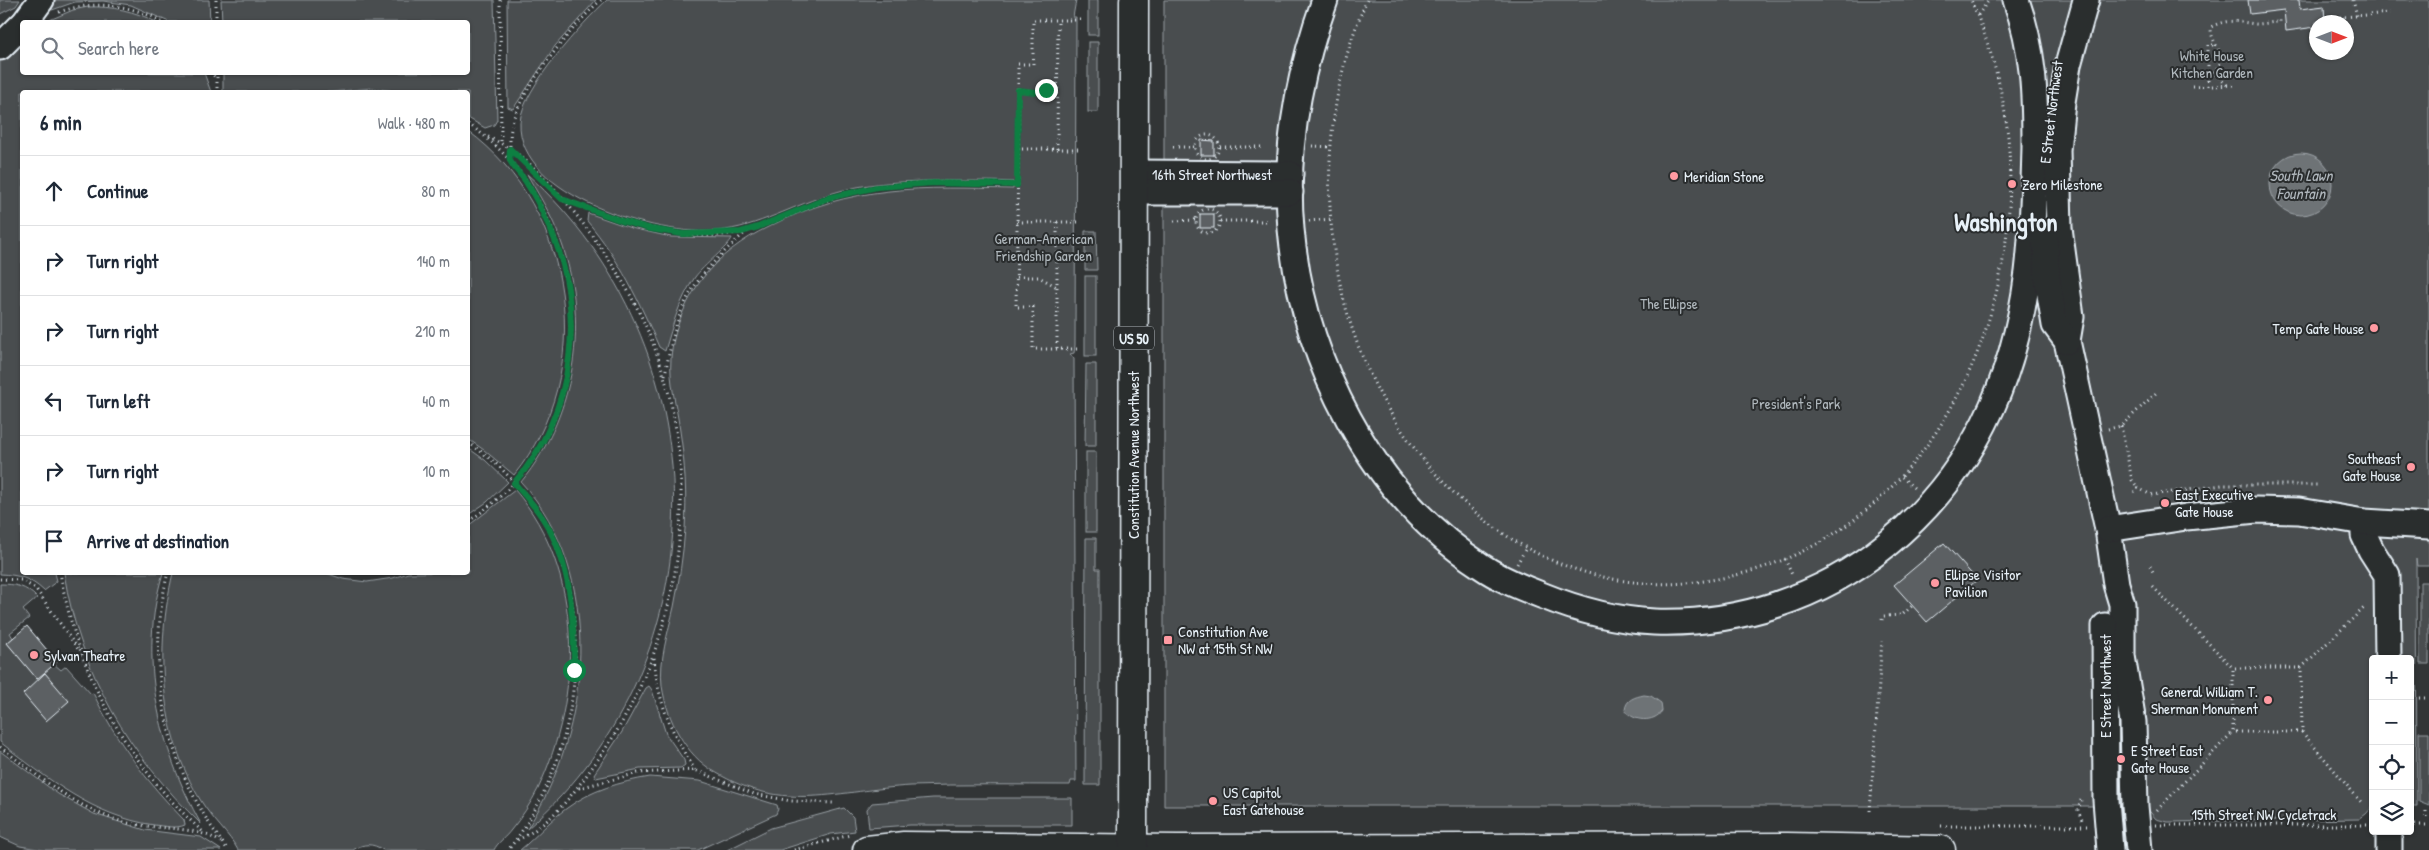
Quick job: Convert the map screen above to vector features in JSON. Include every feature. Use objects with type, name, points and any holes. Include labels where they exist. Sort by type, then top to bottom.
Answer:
[{"type":"main road","name":"Constitution Avenue Northwest","points":[[1133,849],[1134,0]]},
{"type":"main road","points":[[860,842],[904,846],[1133,849],[1787,847],[1941,850]]},
{"type":"lane","points":[[1325,0],[1303,71],[1293,130],[1290,183],[1291,231],[1297,269],[1308,314],[1332,384],[1365,448],[1421,517],[1446,540],[1482,567],[1503,579],[1561,603],[1609,617],[1636,621],[1695,621],[1770,606],[1814,592],[1831,583],[1861,564],[1899,535],[1931,503],[1958,467],[1988,420],[2000,394],[2021,318],[2033,219],[2035,82],[2033,59],[2016,0]]},
{"type":"lane","name":"E Street Northwest","points":[[2072,0],[2050,92],[2044,162],[2047,276],[2054,325],[2066,341],[2108,529],[2116,584],[2122,604],[2122,656],[2133,722],[2135,806],[2139,850]]},
{"type":"lane","name":"E Street Northwest","points":[[2066,341],[2071,317],[2059,228],[2058,150],[2062,102],[2068,65],[2086,0]]},
{"type":"lane","points":[[27,20],[34,12],[48,6]]},
{"type":"lane","points":[[0,47],[20,28]]},
{"type":"lane","name":"16th Street Northwest","points":[[1134,183],[1290,183]]},
{"type":"lane","points":[[2108,529],[2186,517],[2256,510],[2299,511],[2364,522],[2429,526]]},
{"type":"lane","points":[[2364,522],[2364,535],[2370,550],[2387,574],[2388,655]]},
{"type":"lane","name":"E Street Northwest","points":[[2110,850],[2106,800],[2104,605],[2116,584]]},
{"type":"lane","points":[[2106,722],[2133,722]]},
{"type":"lane","points":[[2389,835],[2390,850]]},
{"type":"path","points":[[216,0],[216,20]]},
{"type":"path","points":[[500,0],[501,143]]},
{"type":"path","points":[[510,162],[510,131],[521,104],[558,48],[601,0]]},
{"type":"path","points":[[1367,0],[1345,64],[1336,111],[1331,147],[1331,219],[1338,274],[1348,317],[1368,370],[1397,425],[1431,470],[1465,505],[1493,527],[1526,548],[1589,574],[1652,583],[1689,583],[1728,578],[1785,559],[1808,548],[1856,518],[1902,477],[1938,431],[1955,403],[1972,367],[1993,307],[2006,245],[2010,196],[2006,125],[1994,65],[1978,15],[1971,0]]},
{"type":"path","points":[[1978,15],[1989,0]]},
{"type":"path","points":[[2353,0],[2358,16]]},
{"type":"path","points":[[48,6],[112,4],[140,10],[159,20]]},
{"type":"path","points":[[2354,16],[2390,13]]},
{"type":"path","points":[[2191,73],[2213,72],[2219,67],[2221,61],[2220,51],[2212,40],[2211,27],[2220,22],[2234,20],[2257,24],[2280,22],[2280,17]]},
{"type":"path","points":[[1080,20],[1033,20],[1033,64],[1018,64],[1016,307],[1033,307],[1032,349],[1080,349]]},
{"type":"path","points":[[1057,149],[1058,20]]},
{"type":"path","points":[[2208,86],[2208,45],[2216,45]]},
{"type":"path","points":[[2213,72],[2228,85]]},
{"type":"path","points":[[213,75],[217,79]]},
{"type":"path","points":[[217,75],[218,90]]},
{"type":"path","points":[[1018,90],[1039,92],[1058,84]]},
{"type":"path","points":[[2192,87],[2234,85]]},
{"type":"path","points":[[470,125],[510,149],[562,199],[607,255],[626,288],[653,345],[664,378],[679,449],[681,524],[673,582],[654,657],[608,746],[577,789],[544,823],[527,836],[515,841]]},
{"type":"path","points":[[1207,135],[1217,140],[1220,147],[1217,155],[1205,159],[1198,155],[1195,147],[1197,140],[1207,135]]},
{"type":"path","points":[[470,520],[489,507],[514,483],[528,468],[540,448],[557,412],[566,377],[572,332],[566,277],[558,247],[534,196],[510,162],[488,137]]},
{"type":"path","points":[[1309,146],[1331,147]]},
{"type":"path","points":[[1173,147],[1195,147]]},
{"type":"path","points":[[1220,147],[1263,147]]},
{"type":"path","points":[[1018,149],[1080,149]]},
{"type":"path","points":[[562,199],[622,221],[672,233],[719,234],[750,229],[828,198],[877,187],[934,183],[1017,185]]},
{"type":"path","points":[[1207,209],[1214,211],[1220,221],[1214,231],[1206,233],[1199,230],[1196,220],[1200,212],[1207,209]]},
{"type":"path","points":[[1309,221],[1331,219]]},
{"type":"path","points":[[1174,221],[1196,220]]},
{"type":"path","points":[[1220,221],[1267,221]]},
{"type":"path","points":[[1017,222],[1080,222]]},
{"type":"path","points":[[1057,222],[1057,349]]},
{"type":"path","points":[[664,378],[676,322],[693,287],[709,266],[750,229]]},
{"type":"path","points":[[1017,277],[1039,277],[1057,288]]},
{"type":"path","points":[[2105,429],[2121,426],[2156,393]]},
{"type":"path","points":[[2121,426],[2132,480],[2138,488],[2151,495],[2222,485],[2319,485]]},
{"type":"path","points":[[470,445],[514,483],[545,521],[564,566],[572,620],[574,648],[568,724],[548,782],[508,850]]},
{"type":"path","points":[[1902,477],[1917,491]]},
{"type":"path","points":[[2134,492],[2138,488]]},
{"type":"path","points":[[1516,567],[1526,548]]},
{"type":"path","points":[[1785,559],[1794,580]]},
{"type":"path","points":[[2150,566],[2153,572]]},
{"type":"path","points":[[61,575],[68,614],[81,653],[104,704],[131,751],[165,793],[203,832],[224,844]]},
{"type":"path","points":[[167,575],[160,612],[157,664],[166,723],[176,758],[186,782],[228,850]]},
{"type":"path","points":[[0,579],[21,580],[36,589],[81,653]]},
{"type":"path","points":[[2152,587],[2233,668],[2233,732],[2157,810]]},
{"type":"path","points":[[1882,620],[1883,616],[1902,615],[1912,606]]},
{"type":"path","points":[[2233,668],[2301,668],[2365,607]]},
{"type":"path","points":[[1870,812],[1882,641]]},
{"type":"path","points":[[654,657],[659,695],[665,717],[695,770]]},
{"type":"path","points":[[2301,668],[2302,732],[2361,802]]},
{"type":"path","points":[[2419,698],[2429,698]]},
{"type":"path","points":[[2233,732],[2302,732]]},
{"type":"path","points":[[0,747],[63,794],[95,812],[124,822],[155,828],[203,832]]},
{"type":"path","points":[[577,789],[638,773],[695,770],[754,794],[790,801],[833,804]]},
{"type":"path","points":[[2081,800],[2078,810],[2082,820]]},
{"type":"path","points":[[2426,811],[2426,821]]},
{"type":"path","name":"15th Street NW Cycletrack","points":[[2181,825],[2369,825]]},
{"type":"path","points":[[2414,825],[2429,825]]},
{"type":"path","points":[[794,850],[860,842]]},
{"type":"green space","points":[[0,0],[20,0],[16,6],[0,14]]},
{"type":"green space","points":[[52,0],[209,0],[210,20],[165,20],[131,5],[103,1],[75,2],[52,10],[50,5]]},
{"type":"green space","points":[[221,0],[494,0],[497,120],[494,125],[485,128],[470,119],[470,90],[388,90],[372,88],[352,90],[223,90],[223,75],[470,75],[470,20],[222,20]]},
{"type":"green space","points":[[507,0],[596,0],[555,46],[513,109],[508,107]]},
{"type":"green space","name":"German-American Friendship Garden","points":[[607,0],[1076,0],[1073,17],[1076,17],[1075,345],[1074,353],[1070,354],[1074,359],[1076,781],[1071,781],[1070,785],[911,786],[812,796],[789,796],[741,785],[715,772],[695,756],[679,735],[664,698],[661,676],[679,578],[686,517],[682,443],[672,386],[671,358],[677,327],[685,307],[696,288],[708,271],[732,249],[749,237],[799,213],[829,203],[888,191],[948,188],[1013,189],[1013,182],[914,181],[881,183],[833,193],[747,225],[718,231],[692,231],[662,227],[629,219],[596,206],[566,191],[541,171],[525,148],[520,122],[523,108],[542,75],[569,40]]},
{"type":"green space","points":[[1088,0],[1098,0],[1098,35],[1088,35]]},
{"type":"green space","name":"President's Park","points":[[1164,0],[2429,0],[2429,566],[2417,566],[2416,559],[2417,806],[2414,806],[2414,655],[2369,655],[2369,811],[2359,819],[2168,822],[2156,819],[2145,806],[1164,806]]},
{"type":"green space","points":[[88,7],[106,7],[123,10],[151,20],[50,20],[73,10]]},
{"type":"green space","points":[[20,40],[20,75],[205,75],[210,90],[20,90],[20,575],[56,575],[57,581],[44,591],[24,578],[0,574],[0,55]]},
{"type":"green space","points":[[1088,42],[1098,42],[1098,112],[1088,112]]},
{"type":"green space","points":[[470,133],[504,164],[532,203],[551,247],[562,294],[564,342],[557,389],[540,434],[514,475],[470,440]]},
{"type":"green space","points":[[527,174],[591,245],[636,325],[664,412],[674,502],[665,592],[638,678],[592,759],[527,829],[549,790],[565,746],[576,700],[580,653],[577,606],[567,561],[548,519],[521,482],[541,454],[556,424],[567,392],[574,358],[576,324],[573,290],[566,256],[545,205]]},
{"type":"green space","points":[[588,213],[631,228],[671,237],[732,238],[699,272],[689,286],[677,313],[665,351],[659,347],[619,266],[599,235],[587,221]]},
{"type":"green space","points":[[1085,231],[1096,231],[1097,270],[1085,270]]},
{"type":"green space","points":[[1085,276],[1096,276],[1096,356],[1085,356]]},
{"type":"green space","points":[[1086,364],[1096,364],[1096,446],[1085,446]]},
{"type":"green space","points":[[470,449],[485,460],[508,482],[487,502],[470,514]]},
{"type":"green space","points":[[1086,452],[1096,452],[1096,532],[1086,532]]},
{"type":"green space","points":[[515,490],[538,523],[554,558],[565,596],[569,635],[569,675],[563,715],[553,753],[538,789],[515,825],[494,850],[383,850],[376,846],[368,845],[360,846],[353,850],[238,850],[205,807],[187,775],[176,747],[169,719],[163,660],[167,602],[173,575],[332,575],[343,579],[367,582],[402,575],[470,575],[470,524]]},
{"type":"green space","points":[[1086,538],[1096,538],[1096,569],[1100,569],[1100,785],[1085,785]]},
{"type":"green space","points":[[64,575],[162,575],[155,605],[152,637],[156,702],[174,765],[186,795],[201,824],[151,770],[130,741],[95,678],[82,645]]},
{"type":"green space","points":[[2420,582],[2427,582],[2427,589],[2429,590],[2429,664],[2420,664]]},
{"type":"green space","points":[[0,584],[20,586],[37,598],[23,610],[29,618],[10,633],[13,638],[7,643],[37,678],[54,664],[61,670],[66,666],[91,694],[93,693],[112,728],[133,760],[157,791],[184,820],[185,825],[174,827],[154,825],[132,820],[91,805],[54,782],[0,742]]},
{"type":"green space","points":[[649,686],[666,734],[684,760],[685,765],[681,768],[640,769],[596,778],[594,774]]},
{"type":"green space","points":[[2419,732],[2429,732],[2429,805],[2419,801]]},
{"type":"green space","points":[[0,751],[58,794],[94,814],[145,830],[201,837],[221,850],[44,850],[20,846],[0,837]]},
{"type":"green space","points":[[650,777],[700,781],[777,805],[778,809],[776,814],[698,850],[520,850],[561,813],[586,796],[617,784]]},
{"type":"green space","points":[[933,798],[1072,798],[1072,825],[910,825],[869,828],[867,809],[872,803]]},
{"type":"green space","points":[[844,808],[853,817],[855,831],[831,834],[780,850],[727,850],[771,828]]},
{"type":"water","name":"South Lawn Fountain","points":[[2301,153],[2313,155],[2323,162],[2330,172],[2332,184],[2330,196],[2323,206],[2313,213],[2301,215],[2289,213],[2279,206],[2272,196],[2270,184],[2272,172],[2279,162],[2289,155]]},
{"type":"water","points":[[1644,695],[1651,696],[1661,703],[1662,711],[1654,718],[1638,719],[1625,710],[1629,701]]},
{"type":"building","points":[[2248,0],[2299,0],[2300,9],[2324,6],[2325,15],[2309,15],[2309,28],[2286,31],[2284,10],[2250,14]]},
{"type":"building","points":[[1201,140],[1214,141],[1214,155],[1201,155]]},
{"type":"building","points":[[1200,214],[1214,214],[1214,228],[1200,228]]},
{"type":"building","name":"Ellipse Visitor Pavilion","points":[[1944,543],[1977,580],[1927,622],[1894,585]]},
{"type":"building","name":"Sylvan Theatre","points":[[27,626],[57,662],[37,679],[7,643]]},
{"type":"building","points":[[45,673],[69,701],[46,721],[23,694]]},
{"type":"place","name":"Meridian Stone","points":[[1674,176]]},
{"type":"place","name":"Zero Milestone","points":[[2012,184]]},
{"type":"place","name":"Temp Gate House","points":[[2374,328]]},
{"type":"place","name":"Southeast Gate House","points":[[2411,467]]},
{"type":"place","name":"East Executive Gate House","points":[[2165,503]]},
{"type":"place","name":"Ellipse Visitor Pavilion","points":[[1935,583]]},
{"type":"place","name":"Constitution Ave NW at 15th St NW","points":[[1168,640]]},
{"type":"place","name":"Sylvan Theatre","points":[[34,655]]},
{"type":"place","name":"General William T. Sherman Monument","points":[[2268,700]]},
{"type":"place","name":"E Street East Gate House","points":[[2121,759]]},
{"type":"place","name":"US Capitol East Gatehouse","points":[[1213,801]]},
{"type":"district","name":"Washington","points":[[2006,222]]},
{"type":"route","points":[[574,670],[574,637],[564,566],[545,521],[514,483],[528,468],[540,448],[562,398],[572,332],[569,293],[564,265],[558,247],[548,223],[525,180],[510,162],[510,149],[527,163],[562,199],[622,221],[672,233],[719,234],[741,232],[758,227],[828,198],[877,187],[934,183],[1017,185],[1018,90],[1028,92],[1046,90]]},
{"type":"park label","name":"White House Kitchen Garden","points":[[2212,64]]},
{"type":"park label","name":"The Ellipse","points":[[1669,303]]}]
